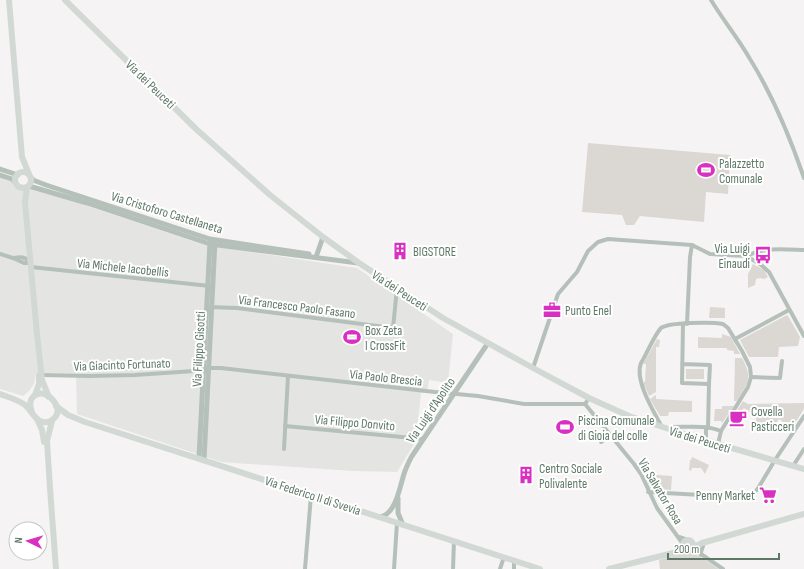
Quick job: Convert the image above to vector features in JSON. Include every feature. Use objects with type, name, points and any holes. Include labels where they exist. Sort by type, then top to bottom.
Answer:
[{"type":"main road","points":[[9,0],[22,157],[19,174],[16,178],[25,202]]},
{"type":"main road","name":"Via dei Peuceti","points":[[65,0],[202,133],[270,195],[359,263],[443,318],[589,398],[638,420],[804,469]]},
{"type":"main road","points":[[22,157],[31,181],[28,186],[25,202],[29,242],[29,264],[32,275],[37,334],[44,386],[49,397],[56,406],[68,415],[85,422]]},
{"type":"main road","points":[[19,174],[24,172],[29,175]]},
{"type":"main road","points":[[18,185],[28,186]]},
{"type":"main road","points":[[32,412],[30,404],[39,378],[37,334]]},
{"type":"main road","points":[[3,395],[19,399],[41,393],[49,397]]},
{"type":"main road","points":[[3,395],[22,403],[37,419],[44,436],[46,467],[50,488]]},
{"type":"main road","points":[[56,406],[57,414],[53,420],[47,437],[56,569]]},
{"type":"main road","points":[[37,419],[46,422],[67,417],[85,422]]},
{"type":"main road","name":"Via Federico II di Svevia","points":[[85,422],[540,569]]},
{"type":"main road","points":[[609,569],[675,552],[687,545],[703,543],[804,514]]},
{"type":"street","points":[[711,0],[750,59],[769,94],[788,132],[804,178]]},
{"type":"street","points":[[0,169],[19,174]]},
{"type":"street","points":[[0,175],[12,179],[18,185]]},
{"type":"street","name":"Via Cristoforo Castellaneta","points":[[29,175],[33,180],[46,185],[212,242]]},
{"type":"street","name":"Via Cristoforo Castellaneta","points":[[28,186],[88,203],[212,242],[309,254],[316,257],[359,263]]},
{"type":"street","points":[[316,257],[323,237]]},
{"type":"street","points":[[533,368],[558,294],[577,272],[585,255],[593,246],[603,240],[613,239],[692,245],[710,254],[746,256],[760,250],[772,248],[804,250]]},
{"type":"street","points":[[22,257],[27,251],[29,242]]},
{"type":"street","name":"Via Filippo Gisotti","points":[[202,459],[212,242]]},
{"type":"street","points":[[692,245],[682,364],[682,383],[709,384]]},
{"type":"street","points":[[0,254],[29,264]]},
{"type":"street","points":[[746,256],[769,272],[804,336]]},
{"type":"street","points":[[13,258],[22,257],[26,259],[29,264]]},
{"type":"street","name":"Via Michele Iacobellis","points":[[29,264],[210,286]]},
{"type":"street","name":"Via Francesco Paolo Fasano","points":[[209,307],[237,308],[393,328],[397,288]]},
{"type":"street","points":[[735,339],[789,310]]},
{"type":"street","points":[[718,444],[721,431],[748,387],[752,377],[750,367],[735,339],[724,324],[669,324],[660,329],[639,367],[642,386],[665,428],[707,427],[721,431]]},
{"type":"street","name":"Via Luigi d'Apolito","points":[[380,517],[387,514],[396,505],[406,467],[488,343]]},
{"type":"street","points":[[752,377],[780,378],[782,361]]},
{"type":"street","points":[[682,364],[710,364],[706,441]]},
{"type":"street","name":"Via Giacinto Fortunato","points":[[42,375],[135,375],[186,372],[206,368]]},
{"type":"street","name":"Via Paolo Brescia","points":[[206,368],[221,368],[478,396],[524,404],[585,404]]},
{"type":"street","points":[[284,449],[288,376]]},
{"type":"street","points":[[585,404],[589,398]]},
{"type":"street","name":"Via Salvator Rosa","points":[[585,404],[634,464],[641,474],[648,492],[670,528],[687,545]]},
{"type":"street","points":[[648,492],[736,497],[754,493],[760,486],[804,416]]},
{"type":"street","name":"Via Filippo Donvito","points":[[285,426],[424,439]]},
{"type":"street","points":[[601,442],[611,435]]},
{"type":"street","points":[[793,466],[804,449]]},
{"type":"street","points":[[305,569],[311,495]]},
{"type":"street","points":[[396,505],[391,515],[397,523]]},
{"type":"street","points":[[394,569],[397,523],[400,520],[396,505]]},
{"type":"street","points":[[453,569],[454,541]]},
{"type":"street","points":[[701,555],[703,543]]},
{"type":"street","points":[[687,545],[723,569]]},
{"type":"street","points":[[500,569],[504,557]]},
{"type":"street","points":[[514,560],[514,569]]},
{"type":"shaded area","points":[[588,143],[730,155],[728,194],[706,192],[704,222],[640,216],[634,225],[626,225],[622,215],[582,212]]},
{"type":"shaded area","points":[[0,177],[205,245],[357,268],[453,334],[448,383],[429,380],[427,393],[421,393],[416,441],[397,472],[353,471],[221,462],[77,414],[76,374],[36,373],[34,384],[23,396],[0,389]]},
{"type":"shaded area","points":[[753,264],[764,270],[768,277],[764,279],[756,279],[755,285],[748,288],[748,274]]},
{"type":"shaded area","points":[[710,307],[725,308],[725,318],[709,318]]},
{"type":"shaded area","points":[[787,315],[800,337],[798,346],[779,347],[778,357],[749,357],[740,340]]},
{"type":"shaded area","points":[[722,334],[731,337],[740,354],[734,354],[734,351],[727,350],[727,348],[698,348],[698,337],[722,338]]},
{"type":"shaded area","points":[[657,339],[660,340],[659,347],[656,347],[656,392],[649,396],[643,382],[645,382],[646,364],[643,364]]},
{"type":"shaded area","points":[[735,358],[742,358],[748,376],[744,390],[737,401],[734,401]]},
{"type":"shaded area","points":[[686,369],[704,369],[704,379],[686,379]]},
{"type":"shaded area","points":[[656,395],[656,399],[692,401],[692,412],[669,412],[668,416],[660,416],[650,399]]},
{"type":"shaded area","points":[[743,401],[748,404],[804,403],[804,409],[795,423],[792,422],[788,425],[779,419],[771,430],[755,421],[757,417],[744,408],[737,416],[734,415]]},
{"type":"shaded area","points":[[722,406],[734,406],[722,423],[721,421],[714,421],[715,409],[722,409]]},
{"type":"shaded area","points":[[692,457],[709,465],[705,474],[701,468],[692,468],[691,471],[689,470],[690,460]]},
{"type":"shaded area","points":[[645,474],[672,476],[671,490],[650,488],[644,477]]},
{"type":"shaded area","points":[[691,551],[719,569],[660,569],[659,560]]},
{"type":"place","name":"Palazzetto Comunale","points":[[706,170]]},
{"type":"place","name":"BIGSTORE","points":[[400,251]]},
{"type":"place","name":"Via Luigi Einaudi","points":[[763,255]]},
{"type":"place","name":"Punto Enel","points":[[552,310]]},
{"type":"place","name":"Box Zeta I CrossFit","points":[[352,337]]},
{"type":"place","name":"Covella Pasticceri","points":[[738,418]]},
{"type":"place","name":"Piscina Comunale di Gioia del colle","points":[[565,427]]},
{"type":"place","name":"Centro Sociale Polivalente","points":[[526,475]]},
{"type":"place","name":"Penny Market","points":[[768,495]]}]
